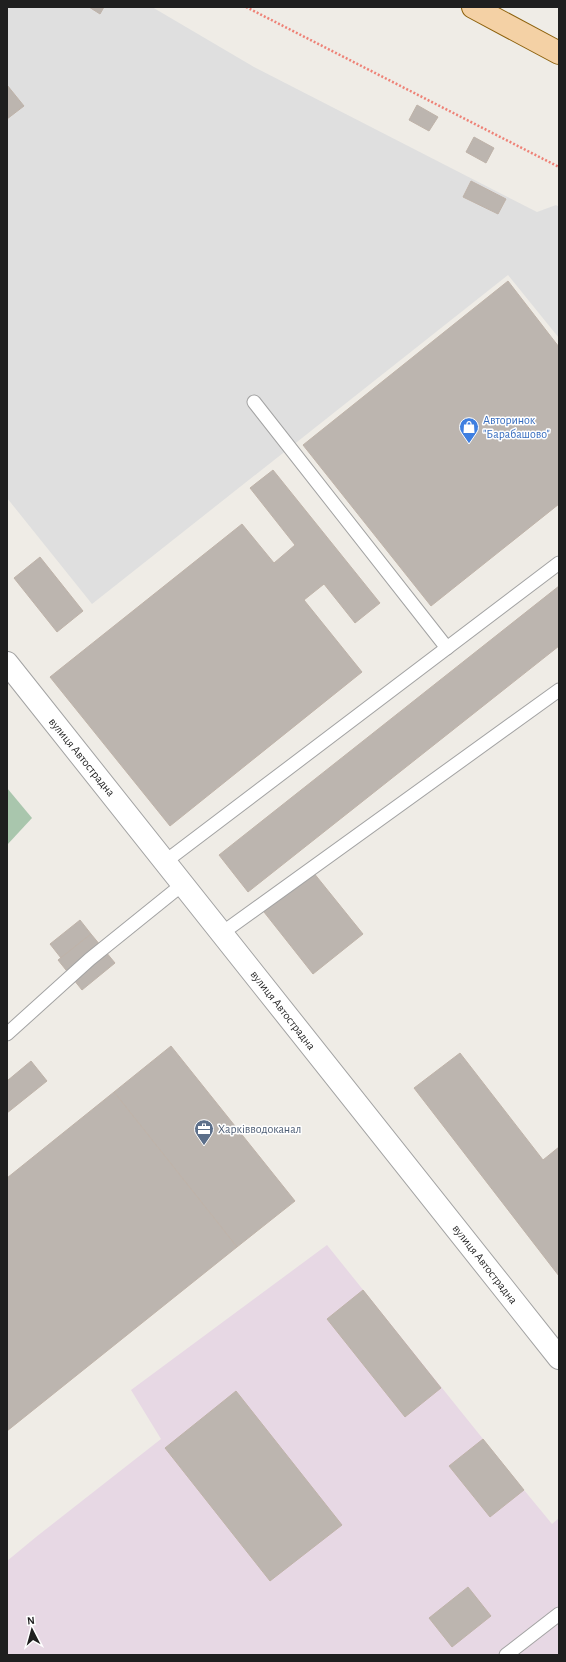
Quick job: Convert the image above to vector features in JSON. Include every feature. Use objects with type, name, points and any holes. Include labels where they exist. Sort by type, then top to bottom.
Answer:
[{"type":"main road","points":[[473,7],[559,53]]},
{"type":"street","name":"вулиця Автострадна","points":[[7,663],[166,861],[559,1358]]},
{"type":"lane","points":[[254,402],[447,648]]},
{"type":"lane","points":[[166,861],[559,563]]},
{"type":"lane","points":[[222,932],[559,690]]},
{"type":"lane","points":[[7,1034],[90,959],[183,884]]},
{"type":"lane","points":[[506,1655],[559,1614]]},
{"type":"path","points":[[246,7],[559,167]]},
{"type":"shaded area","points":[[7,7],[152,7],[254,67],[537,212],[556,205],[559,207],[559,338],[508,275],[92,604],[7,498]]},
{"type":"shaded area","points":[[327,1245],[552,1524],[559,1518],[559,1655],[7,1655],[7,1561],[161,1439],[131,1390]]},
{"type":"green space","points":[[7,788],[32,818],[7,845]]},
{"type":"building","points":[[89,7],[104,7],[100,14]]},
{"type":"building","points":[[7,85],[24,106],[7,119]]},
{"type":"building","points":[[417,105],[438,117],[429,131],[409,120]]},
{"type":"building","points":[[474,137],[494,148],[486,163],[466,152]]},
{"type":"building","points":[[471,181],[506,199],[498,214],[463,197]]},
{"type":"building","points":[[508,281],[559,347],[559,504],[431,606],[303,445]]},
{"type":"building","points":[[273,470],[380,603],[355,623],[324,584],[304,600],[362,672],[170,826],[50,677],[242,524],[274,563],[295,545],[250,488]]},
{"type":"building","points":[[40,557],[83,611],[57,632],[14,578]]},
{"type":"building","points":[[559,586],[559,646],[248,892],[219,855]]},
{"type":"building","points":[[313,872],[363,934],[313,974],[264,912]]},
{"type":"building","points":[[80,920],[91,934],[61,958],[50,944]]},
{"type":"building","points":[[91,934],[115,963],[82,990],[58,960]]},
{"type":"building","name":"Харківводоканал","points":[[171,1046],[295,1201],[237,1247],[114,1092]]},
{"type":"building","points":[[460,1053],[543,1160],[559,1147],[559,1276],[414,1088]]},
{"type":"building","points":[[31,1061],[47,1081],[7,1113],[7,1081]]},
{"type":"building","points":[[114,1092],[237,1247],[7,1431],[7,1178]]},
{"type":"building","points":[[363,1290],[441,1388],[405,1417],[327,1319]]},
{"type":"building","points":[[236,1391],[342,1525],[270,1581],[165,1448]]},
{"type":"building","points":[[483,1439],[524,1490],[490,1517],[449,1466]]},
{"type":"building","points":[[468,1587],[491,1616],[452,1647],[429,1618]]},
{"type":"place","name":"Авторинок \"Барабашово\"","points":[[469,444]]},
{"type":"place","name":"Харківводоканал","points":[[204,1146]]}]
